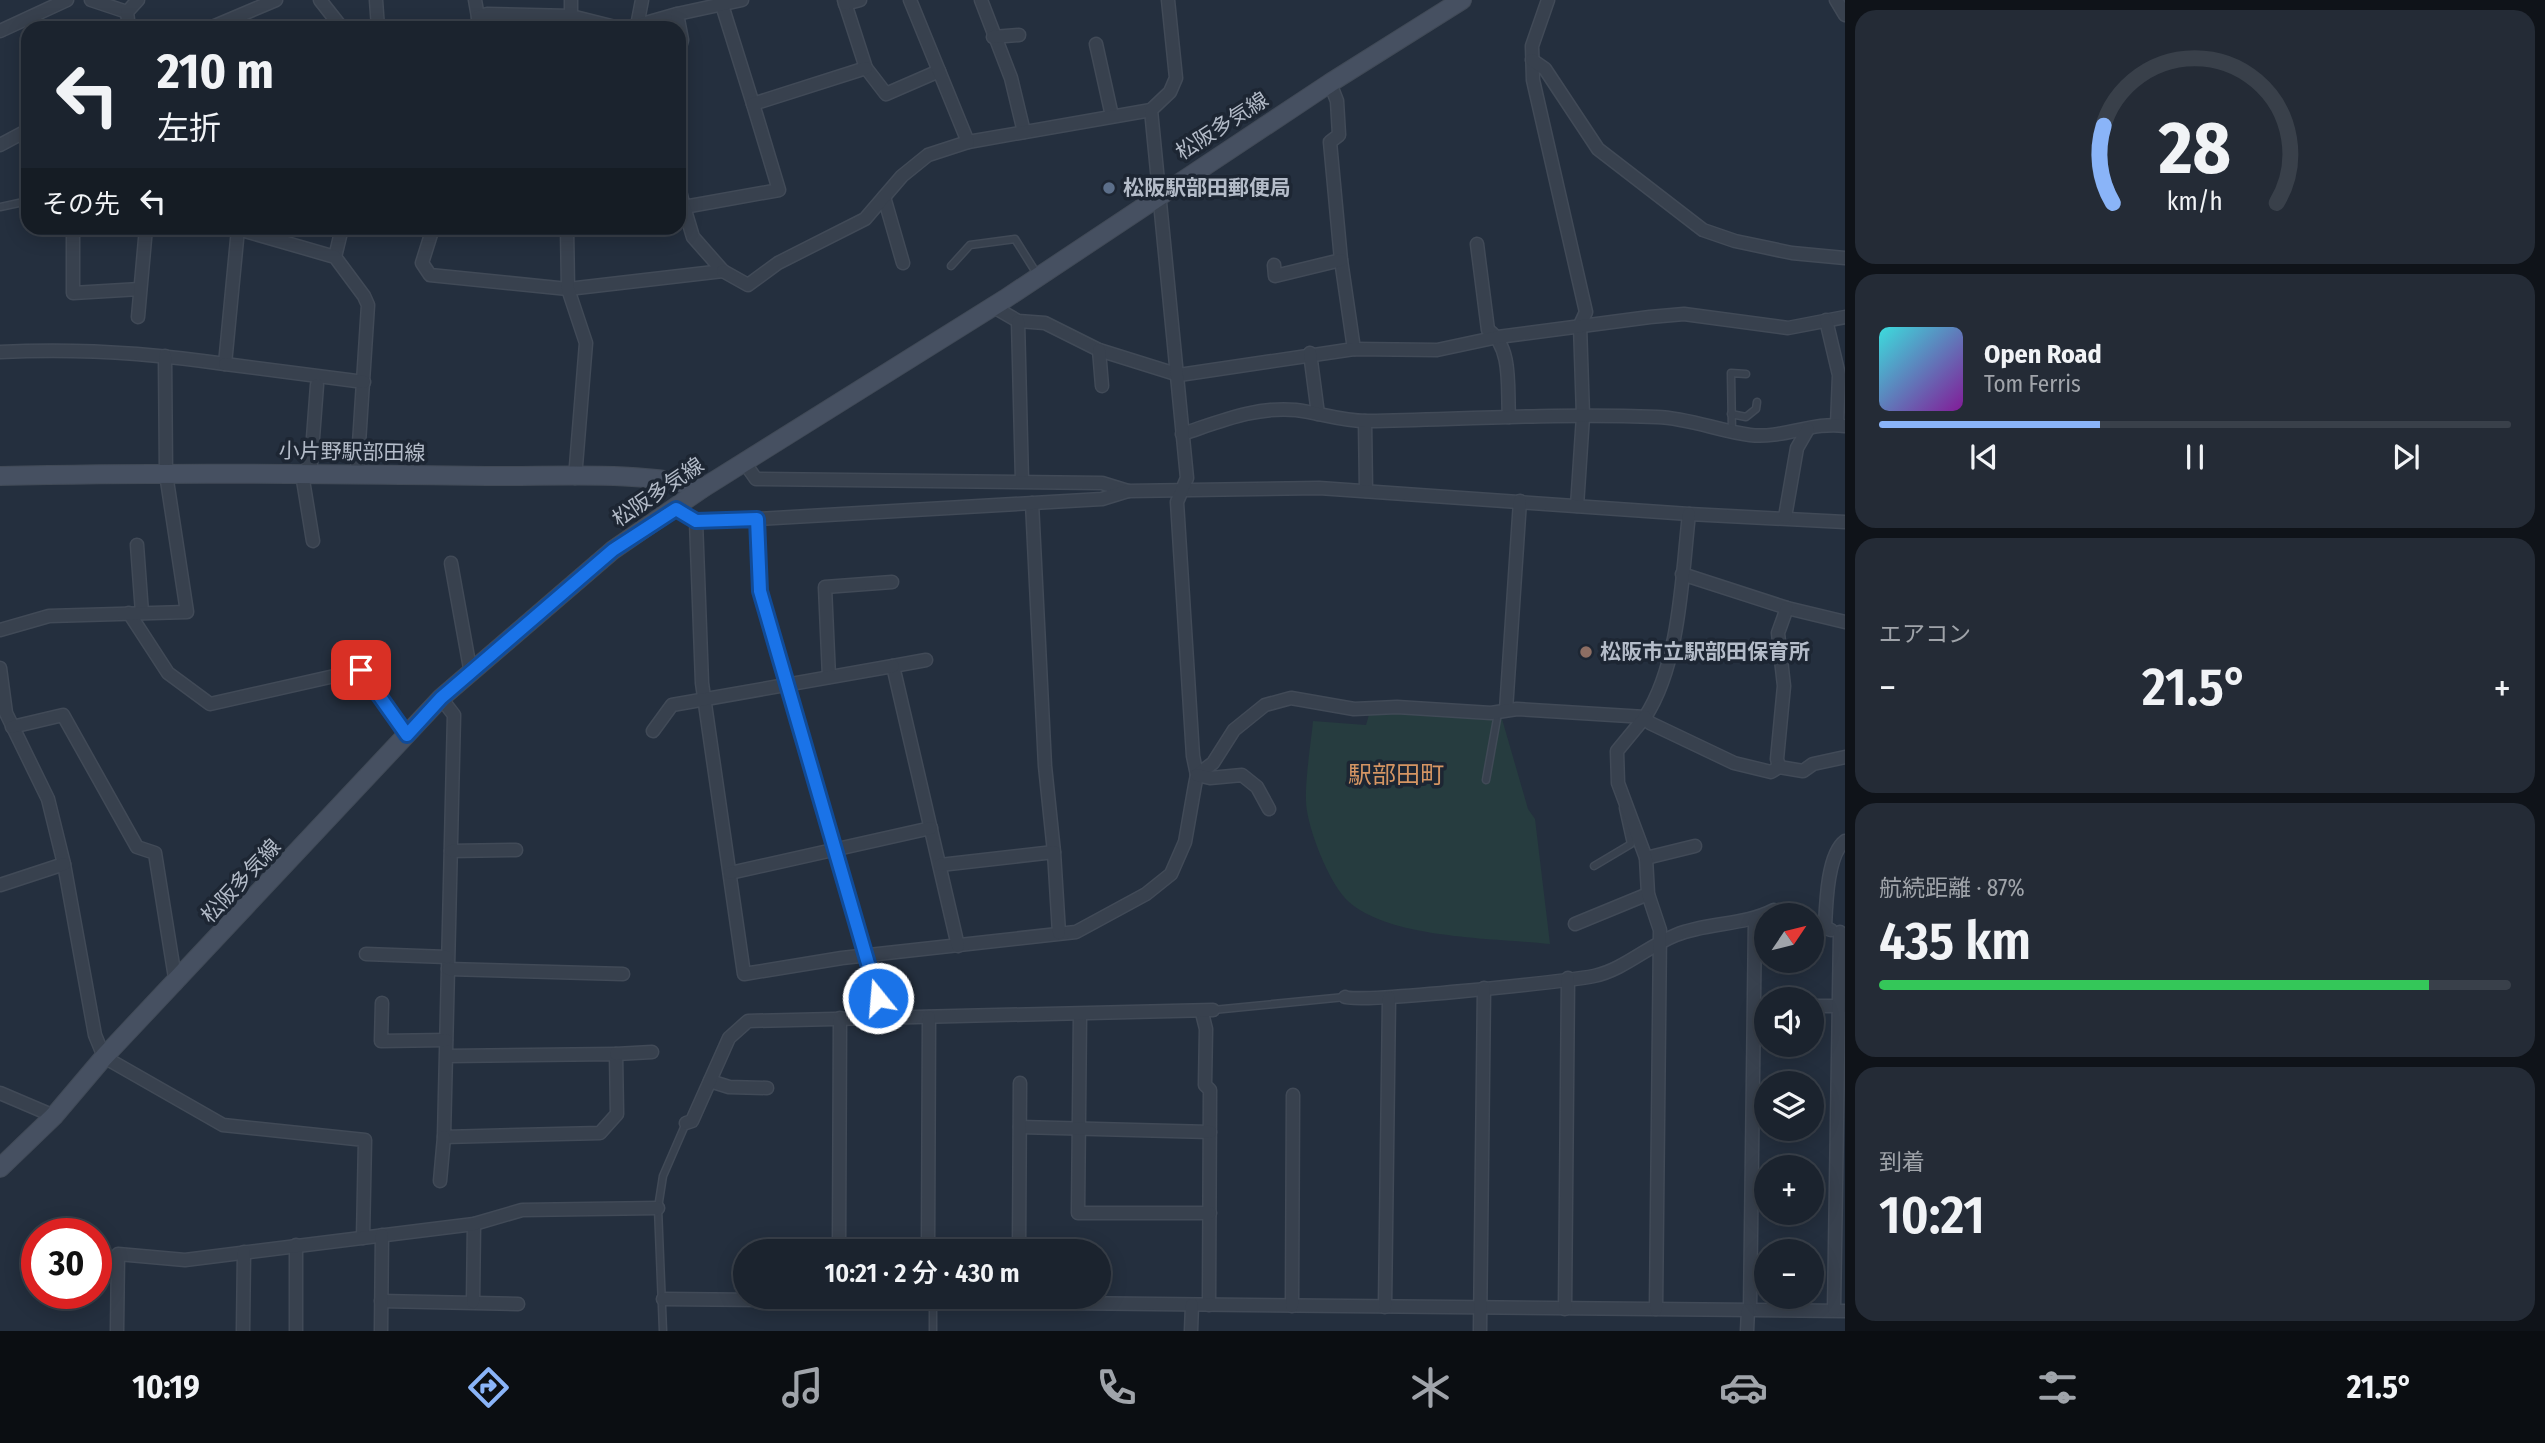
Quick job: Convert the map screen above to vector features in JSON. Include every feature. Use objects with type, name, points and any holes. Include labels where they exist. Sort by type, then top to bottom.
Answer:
[{"type":"main road","name":"松阪多気線","points":[[0,1168],[54,1116],[104,1057],[176,984],[441,698],[613,550],[703,488],[992,306],[1330,83],[1462,0]]},
{"type":"main road","name":"小片野駅部田線","points":[[0,476],[357,474],[678,481],[703,488]]},
{"type":"street","points":[[22,21],[67,0]]},
{"type":"street","points":[[91,0],[127,12]]},
{"type":"street","points":[[128,21],[127,12],[138,0]]},
{"type":"street","points":[[226,21],[276,0]]},
{"type":"street","points":[[320,0],[336,21]]},
{"type":"street","points":[[475,0],[478,21]]},
{"type":"street","points":[[571,0],[571,21]]},
{"type":"street","points":[[634,21],[642,0]]},
{"type":"street","points":[[653,21],[742,0]]},
{"type":"street","points":[[860,0],[845,2],[866,68],[886,94],[939,71]]},
{"type":"street","points":[[910,0],[968,142]]},
{"type":"street","points":[[981,0],[1011,78],[1024,132]]},
{"type":"street","points":[[686,212],[694,237],[723,271],[748,285],[778,262],[865,219],[902,176],[928,155],[968,142],[1151,110],[1170,93],[1176,78],[1168,0]]},
{"type":"street","points":[[1548,0],[1532,46],[1532,60],[1560,207],[1582,285],[1586,312],[1580,325],[1583,416],[1577,506]]},
{"type":"street","points":[[1836,0],[1845,15]]},
{"type":"street","points":[[379,21],[381,1]]},
{"type":"street","points":[[686,196],[779,190],[722,5]]},
{"type":"street","points":[[479,21],[487,14],[560,21]]},
{"type":"street","points":[[677,14],[678,21]]},
{"type":"street","points":[[0,31],[21,21]]},
{"type":"street","points":[[993,37],[1019,35]]},
{"type":"street","points":[[1096,44],[1112,116]]},
{"type":"street","points":[[1532,60],[1545,69],[1598,149],[1703,230],[1735,241],[1769,248],[1845,258]]},
{"type":"street","points":[[753,104],[866,68]]},
{"type":"street","points":[[1330,83],[1337,101],[1339,135],[1330,142],[1341,260],[1354,348]]},
{"type":"street","points":[[696,521],[704,699],[744,974],[1076,932],[1146,894],[1171,874],[1185,842],[1197,775],[1193,756],[1177,502],[1187,478],[1151,110]]},
{"type":"street","points":[[0,145],[21,134]]},
{"type":"street","points":[[884,197],[903,263]]},
{"type":"street","points":[[73,235],[73,293],[140,289]]},
{"type":"street","points":[[138,317],[145,235]]},
{"type":"street","points":[[225,364],[237,235]]},
{"type":"street","points":[[261,235],[335,257],[368,305],[357,474]]},
{"type":"street","points":[[335,257],[340,235]]},
{"type":"street","points":[[431,235],[422,263],[430,275],[568,289],[723,271]]},
{"type":"street","points":[[567,235],[568,289],[586,343],[575,478]]},
{"type":"street","points":[[1477,244],[1488,330],[1498,337],[1504,347],[1509,417]]},
{"type":"street","points":[[1274,265],[1275,276],[1341,260]]},
{"type":"street","points":[[992,306],[1018,321],[1045,323],[1099,350],[1179,375],[1310,353],[1354,348],[1437,350],[1498,337],[1580,325],[1684,314],[1788,328],[1845,317]]},
{"type":"street","points":[[1182,434],[1254,411],[1294,410],[1365,421],[1658,417],[1694,421],[1753,435],[1841,426],[1839,375],[1826,320]]},
{"type":"street","points":[[1018,321],[1022,481]]},
{"type":"street","points":[[0,352],[38,350],[165,356],[364,382]]},
{"type":"street","points":[[1099,350],[1102,386]]},
{"type":"street","points":[[1310,353],[1318,414]]},
{"type":"street","points":[[0,630],[49,616],[187,612],[166,474],[165,356]]},
{"type":"street","points":[[313,541],[302,474],[311,464],[317,386]]},
{"type":"street","points":[[1365,421],[1366,491]]},
{"type":"street","points":[[1785,517],[1797,448],[1808,429]]},
{"type":"street","points":[[1782,434],[1797,448]]},
{"type":"street","points":[[744,462],[756,479],[1102,483],[1128,491],[1319,488],[1845,522]]},
{"type":"street","points":[[998,481],[998,505]]},
{"type":"street","points":[[676,509],[696,521],[757,519],[1102,499],[1128,491]]},
{"type":"street","points":[[1502,710],[1520,501]]},
{"type":"street","points":[[1031,503],[1045,766],[1059,933]]},
{"type":"street","points":[[1656,1309],[1660,930],[1647,894],[1646,858],[1632,814],[1618,783],[1618,751],[1652,706],[1675,635],[1689,514]]},
{"type":"street","points":[[757,519],[760,591],[785,685],[884,1018]]},
{"type":"street","points":[[137,545],[136,613],[168,673],[209,704],[361,670],[407,735]]},
{"type":"street","points":[[451,563],[471,674]]},
{"type":"street","points":[[1682,574],[1787,608],[1845,622]]},
{"type":"street","points":[[829,677],[825,587],[892,582]]},
{"type":"street","points":[[1779,768],[1777,759],[1784,686],[1778,633],[1787,608]]},
{"type":"street","points":[[653,731],[672,705],[926,660]]},
{"type":"street","points":[[893,666],[958,946]]},
{"type":"street","points":[[0,668],[6,713],[48,799],[64,864],[95,1035],[104,1057],[223,1125],[365,1140],[363,1238]]},
{"type":"street","points":[[440,1181],[448,1056],[446,1040],[454,715],[441,698]]},
{"type":"street","points":[[1197,775],[1213,763],[1234,730],[1265,705],[1283,699],[1304,698],[1354,709],[1502,710],[1645,717],[1650,723],[1734,763],[1771,772],[1779,768],[1803,771],[1813,764],[1845,757]]},
{"type":"street","points":[[12,727],[63,715],[137,847],[155,853],[176,984]]},
{"type":"street","points":[[1197,775],[1210,778],[1242,775],[1257,787],[1269,809]]},
{"type":"street","points":[[730,873],[931,828]]},
{"type":"street","points":[[1111,1303],[1292,1307],[1840,1310],[1842,932],[1825,928],[1833,857],[1838,845],[1845,841]]},
{"type":"street","points":[[1646,858],[1695,846]]},
{"type":"street","points":[[451,850],[516,850]]},
{"type":"street","points":[[940,865],[1054,852]]},
{"type":"street","points":[[0,885],[64,864]]},
{"type":"street","points":[[1574,924],[1647,894]]},
{"type":"street","points":[[1345,997],[1351,1000],[1389,998],[1603,973],[1687,931],[1754,920]]},
{"type":"street","points":[[366,954],[448,963],[623,974]]},
{"type":"street","points":[[1565,1309],[1568,978]]},
{"type":"street","points":[[1480,1331],[1484,988]]},
{"type":"street","points":[[1385,1307],[1389,998]]},
{"type":"street","points":[[382,1003],[381,1041],[446,1040]]},
{"type":"street","points":[[1824,1006],[1842,1006]]},
{"type":"street","points":[[686,1123],[692,1121],[729,1038],[748,1021],[1208,1011],[1205,1085],[1210,1090],[1209,1305]]},
{"type":"street","points":[[1080,1015],[1078,1213],[1210,1213]]},
{"type":"street","points":[[928,1239],[929,1017]]},
{"type":"street","points":[[839,1239],[840,1018]]},
{"type":"street","points":[[448,1056],[652,1052]]},
{"type":"street","points":[[444,1137],[600,1133],[617,1115],[616,1054]]},
{"type":"street","points":[[1747,1331],[1758,1057]]},
{"type":"street","points":[[710,1081],[729,1087],[767,1088]]},
{"type":"street","points":[[1018,1239],[1020,1083]]},
{"type":"street","points":[[0,1093],[54,1116]]},
{"type":"street","points":[[1292,1307],[1293,1096]]},
{"type":"street","points":[[1020,1127],[1210,1132]]},
{"type":"street","points":[[117,1331],[118,1254],[185,1260],[474,1224],[522,1210],[658,1208]]},
{"type":"street","points":[[473,1302],[474,1224]]},
{"type":"street","points":[[381,1331],[382,1235]]},
{"type":"street","points":[[296,1245],[296,1331]]},
{"type":"street","points":[[243,1331],[244,1252]]},
{"type":"street","points":[[663,1299],[733,1299]]},
{"type":"street","points":[[382,1301],[518,1304]]},
{"type":"street","points":[[1191,1331],[1192,1305]]},
{"type":"lane","points":[[0,207],[21,202]]},
{"type":"lane","points":[[951,266],[970,244],[1015,239],[1038,276]]},
{"type":"lane","points":[[1732,431],[1731,373],[1746,374]]},
{"type":"lane","points":[[1731,414],[1745,417],[1756,409],[1757,402]]},
{"type":"lane","points":[[1486,780],[1502,710]]},
{"type":"lane","points":[[1594,866],[1631,844],[1623,818],[1623,799]]},
{"type":"lane","points":[[1208,1011],[1345,997]]},
{"type":"lane","points":[[663,1331],[658,1208],[663,1176],[686,1123]]},
{"type":"lane","points":[[930,1309],[933,1331]]},
{"type":"green space","points":[[1370,711],[1492,716],[1502,719],[1528,809],[1535,819],[1550,944],[1416,930],[1367,914],[1342,894],[1322,860],[1307,811],[1307,779],[1313,721],[1366,725]]},
{"type":"place","name":"松阪駅部田郵便局","points":[[1109,188]]},
{"type":"place","name":"松阪市立駅部田保育所","points":[[1586,652]]},
{"type":"district","name":"駅部田町","points":[[1396,775]]},
{"type":"route","points":[[361,670],[407,735],[441,698],[613,550],[676,509],[696,521],[757,519],[760,591],[785,685],[878,998]]}]
